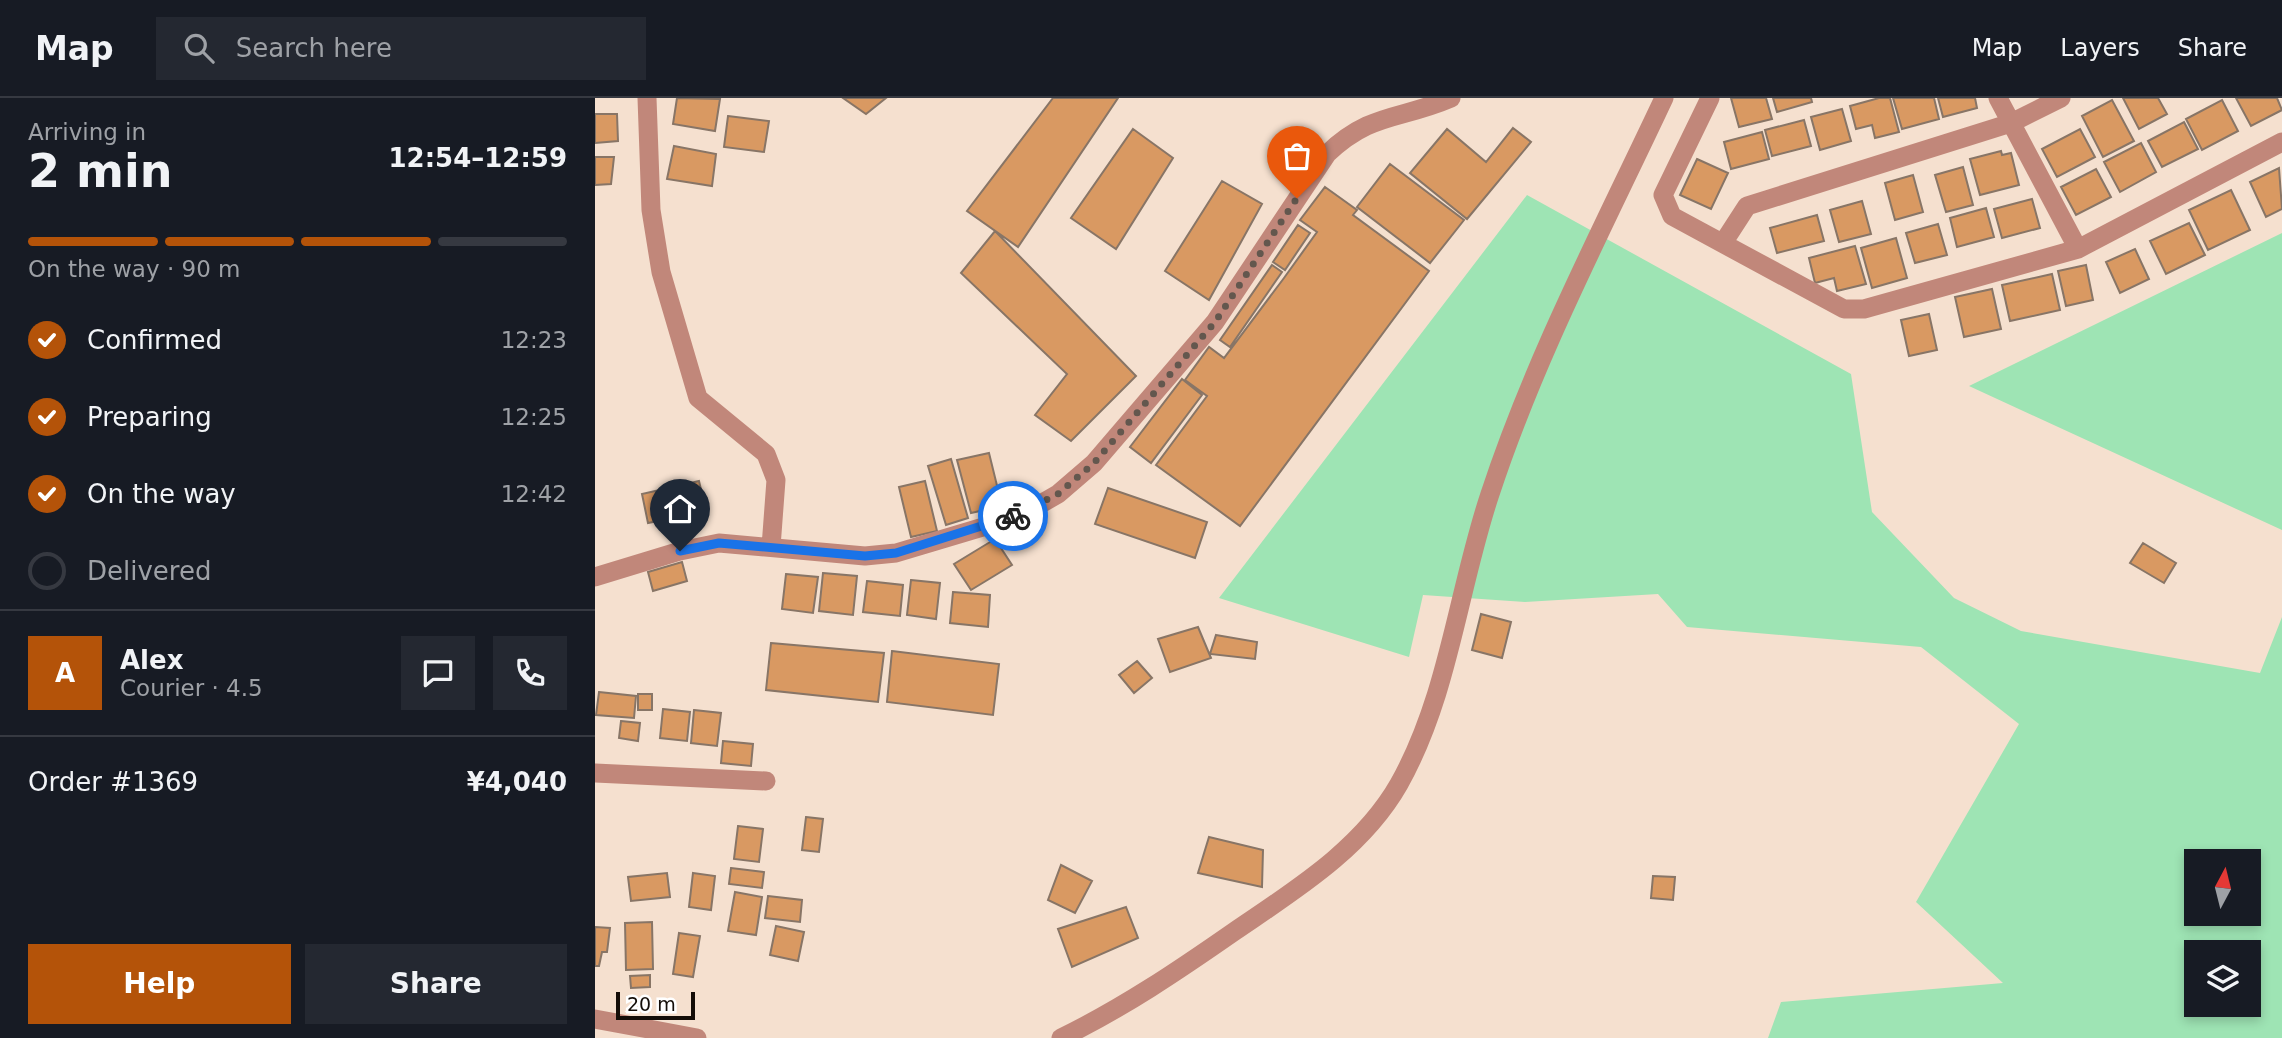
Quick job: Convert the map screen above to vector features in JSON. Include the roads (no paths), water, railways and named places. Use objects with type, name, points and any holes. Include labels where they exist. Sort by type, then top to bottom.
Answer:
[{"type":"street","points":[[647,98],[651,211],[661,272],[698,398],[766,454],[776,480],[771,547]]},
{"type":"street","points":[[595,577],[680,551],[719,543],[865,556],[896,553],[1032,509],[1058,494],[1094,463],[1215,322],[1327,154],[1349,133],[1372,122],[1451,98]]},
{"type":"street","points":[[1061,1038],[1117,1011],[1327,868],[1366,827],[1398,785],[1426,723],[1489,495],[1528,393],[1559,318],[1664,98]]},
{"type":"street","points":[[1710,98],[1663,195],[1672,216],[1844,309],[1864,309],[2078,249],[2282,142]]},
{"type":"street","points":[[1998,98],[2078,249]]},
{"type":"street","points":[[1723,243],[1747,206],[2011,123],[2061,98]]},
{"type":"street","points":[[595,773],[766,781]]},
{"type":"street","points":[[595,1019],[697,1038]]}]
